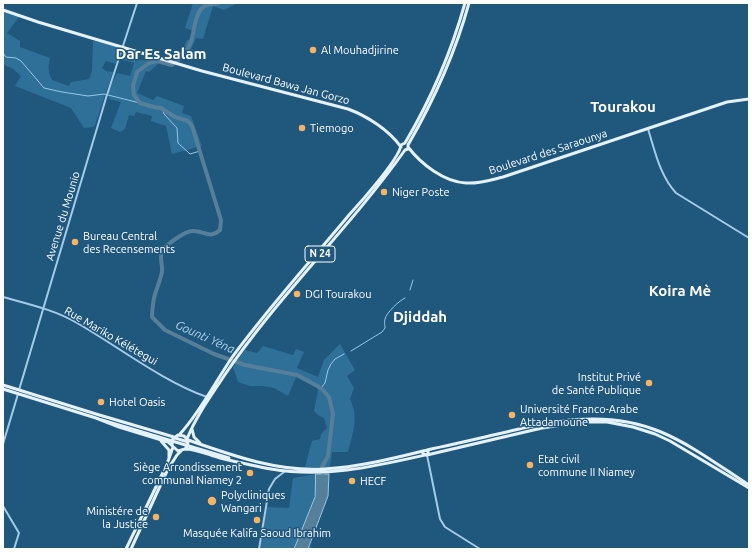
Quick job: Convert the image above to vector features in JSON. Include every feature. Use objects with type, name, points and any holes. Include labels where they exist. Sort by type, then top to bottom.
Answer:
[{"type":"main road","points":[[405,150],[406,145],[441,74],[465,3]]},
{"type":"main road","points":[[401,147],[406,145],[445,75],[453,55],[469,3]]},
{"type":"main road","name":"Boulevard Bawa Jan Gorzo","points":[[3,10],[165,60],[256,86],[348,109],[366,117],[396,140],[406,145]]},
{"type":"main road","name":"Boulevard des Saraounya","points":[[406,145],[413,153],[438,174],[464,183],[481,183],[727,102],[749,99]]},
{"type":"main road","name":"Boulevard Bawa Jan Gorzo","points":[[396,140],[401,147]]},
{"type":"main road","name":"Boulevard des Saraounya","points":[[401,147],[413,153]]},
{"type":"main road","name":"N 24","points":[[180,434],[276,304],[377,183],[401,147]]},
{"type":"main road","name":"N 24","points":[[276,304],[383,181],[405,150]]},
{"type":"main road","name":"N 24","points":[[187,439],[193,426],[231,363]]},
{"type":"main road","points":[[3,385],[19,392],[234,458],[290,468],[320,471]]},
{"type":"main road","points":[[3,389],[19,392]]},
{"type":"main road","points":[[96,416],[174,437],[180,434],[187,439],[247,460]]},
{"type":"main road","points":[[96,416],[106,423],[168,442],[176,450],[181,451]]},
{"type":"main road","points":[[490,438],[555,422],[579,418],[610,419],[635,423],[671,437],[749,485]]},
{"type":"main road","points":[[325,471],[527,431],[565,424],[589,422],[619,424],[648,431],[670,440],[749,488]]},
{"type":"main road","points":[[193,426],[194,437],[203,445]]},
{"type":"main road","points":[[131,549],[139,525],[169,459],[174,437]]},
{"type":"main road","points":[[185,449],[188,444],[187,439]]},
{"type":"main road","points":[[126,549],[168,469],[177,455],[185,449],[246,464],[285,471],[325,471],[361,469],[427,455],[484,439]]},
{"type":"main road","points":[[160,440],[165,444],[168,450],[169,459]]},
{"type":"main road","points":[[425,450],[429,451],[427,455]]},
{"type":"main road","points":[[234,458],[246,464]]},
{"type":"street","name":"Avenue du Mounio","points":[[3,444],[106,98],[137,3]]},
{"type":"street","points":[[648,129],[664,176],[671,188],[676,193],[749,238]]},
{"type":"street","name":"Rue Mariko Kélétegui","points":[[3,296],[43,308],[76,322],[177,384],[207,397]]},
{"type":"street","points":[[427,455],[440,519],[443,526],[480,549]]},
{"type":"street","points":[[259,549],[269,489],[275,478],[285,471]]},
{"type":"street","points":[[3,506],[19,533],[14,549]]},
{"type":"shaded area","points":[[193,3],[237,3],[224,10],[213,6],[203,39],[196,38],[191,49],[199,51],[197,60],[189,60],[185,57],[179,62],[166,57],[167,55],[173,57],[175,51],[181,52],[187,40],[190,40],[193,31],[185,28]]},
{"type":"shaded area","points":[[3,12],[19,17],[7,33],[20,41],[20,47],[50,58],[49,69],[52,80],[69,86],[71,82],[89,79],[92,71],[93,41],[120,48],[116,64],[106,61],[102,68],[106,71],[113,72],[93,127],[84,128],[71,108],[15,86],[21,76],[13,69],[3,64]]},
{"type":"shaded area","points":[[128,54],[140,60],[146,60],[151,57],[174,64],[173,66],[159,63],[149,72],[146,71],[137,93],[153,100],[157,96],[184,106],[182,113],[191,116],[202,146],[172,154],[166,126],[151,121],[152,116],[136,112],[134,116],[129,115],[125,129],[120,132],[111,128],[121,102],[109,99],[109,90],[117,73],[130,76],[134,63],[123,60]]},
{"type":"shaded area","points":[[340,344],[355,370],[347,376],[354,388],[350,399],[353,406],[355,419],[348,452],[332,452],[330,467],[305,467],[312,441],[320,439],[321,434],[327,428],[324,418],[314,411],[318,390],[316,386],[296,377],[288,396],[274,388],[250,386],[238,382],[233,367],[245,350],[257,353],[263,346],[293,355],[296,349],[304,352],[297,368],[318,377],[324,360]]},
{"type":"shaded area","points":[[316,474],[316,493],[303,526],[310,547],[316,549],[260,549],[267,507],[289,508],[293,478]]},
{"type":"shaded area","points":[[316,474],[329,474],[328,496],[308,549],[294,549],[315,497]]},
{"type":"waterway","name":"Gounti Yéna","points":[[219,3],[207,5],[200,11],[197,16],[192,39],[182,56],[172,65],[157,61],[149,63],[137,72],[133,86],[134,95],[140,103],[161,108],[175,117],[188,121],[192,126],[221,220],[220,230],[216,233],[209,234],[192,231],[171,242],[164,248],[161,256],[162,272],[154,298],[152,317],[165,330],[214,354],[245,365],[297,375],[321,388],[329,397],[333,414],[328,456],[322,467],[323,473]]},
{"type":"waterway","points":[[3,53],[6,57],[16,58],[21,61],[44,88],[88,96],[104,94],[140,103]]},
{"type":"waterway","points":[[163,110],[164,114],[177,128],[178,143],[190,154],[200,151]]},
{"type":"waterway","points":[[410,290],[413,280]]},
{"type":"waterway","points":[[351,351],[382,332],[385,328],[385,320],[388,313],[405,298]]},
{"type":"waterway","points":[[321,388],[325,383],[331,364],[335,359],[344,354]]},
{"type":"place","name":"Al Mouhadjirine","points":[[313,50]]},
{"type":"place","name":"Tiemogo","points":[[302,128]]},
{"type":"place","name":"Niger Poste","points":[[384,192]]},
{"type":"place","name":"Bureau Central des Recensements","points":[[75,242]]},
{"type":"place","name":"DGI Tourakou","points":[[297,294]]},
{"type":"place","name":"Institut Privé de Santé Publique","points":[[649,383]]},
{"type":"place","name":"Hotel Oasis","points":[[101,402]]},
{"type":"place","name":"Université Franco-Arabe Attadamoune","points":[[512,415]]},
{"type":"place","name":"Etat civil commune II Niamey","points":[[530,465]]},
{"type":"place","name":"Siège Arrondissement communal Niamey 2","points":[[250,473]]},
{"type":"place","name":"HECF","points":[[352,481]]},
{"type":"place","name":"Polycliniques Wangari","points":[[212,501]]},
{"type":"place","name":"Ministére de la Justice","points":[[156,517]]},
{"type":"place","name":"Masquée Kalifa Saoud Ibrahim","points":[[257,520]]},
{"type":"district","name":"Dar Es Salam","points":[[161,54]]},
{"type":"district","name":"Tourakou","points":[[623,107]]},
{"type":"district","name":"Koira Mè","points":[[680,291]]},
{"type":"district","name":"Djiddah","points":[[420,317]]}]
